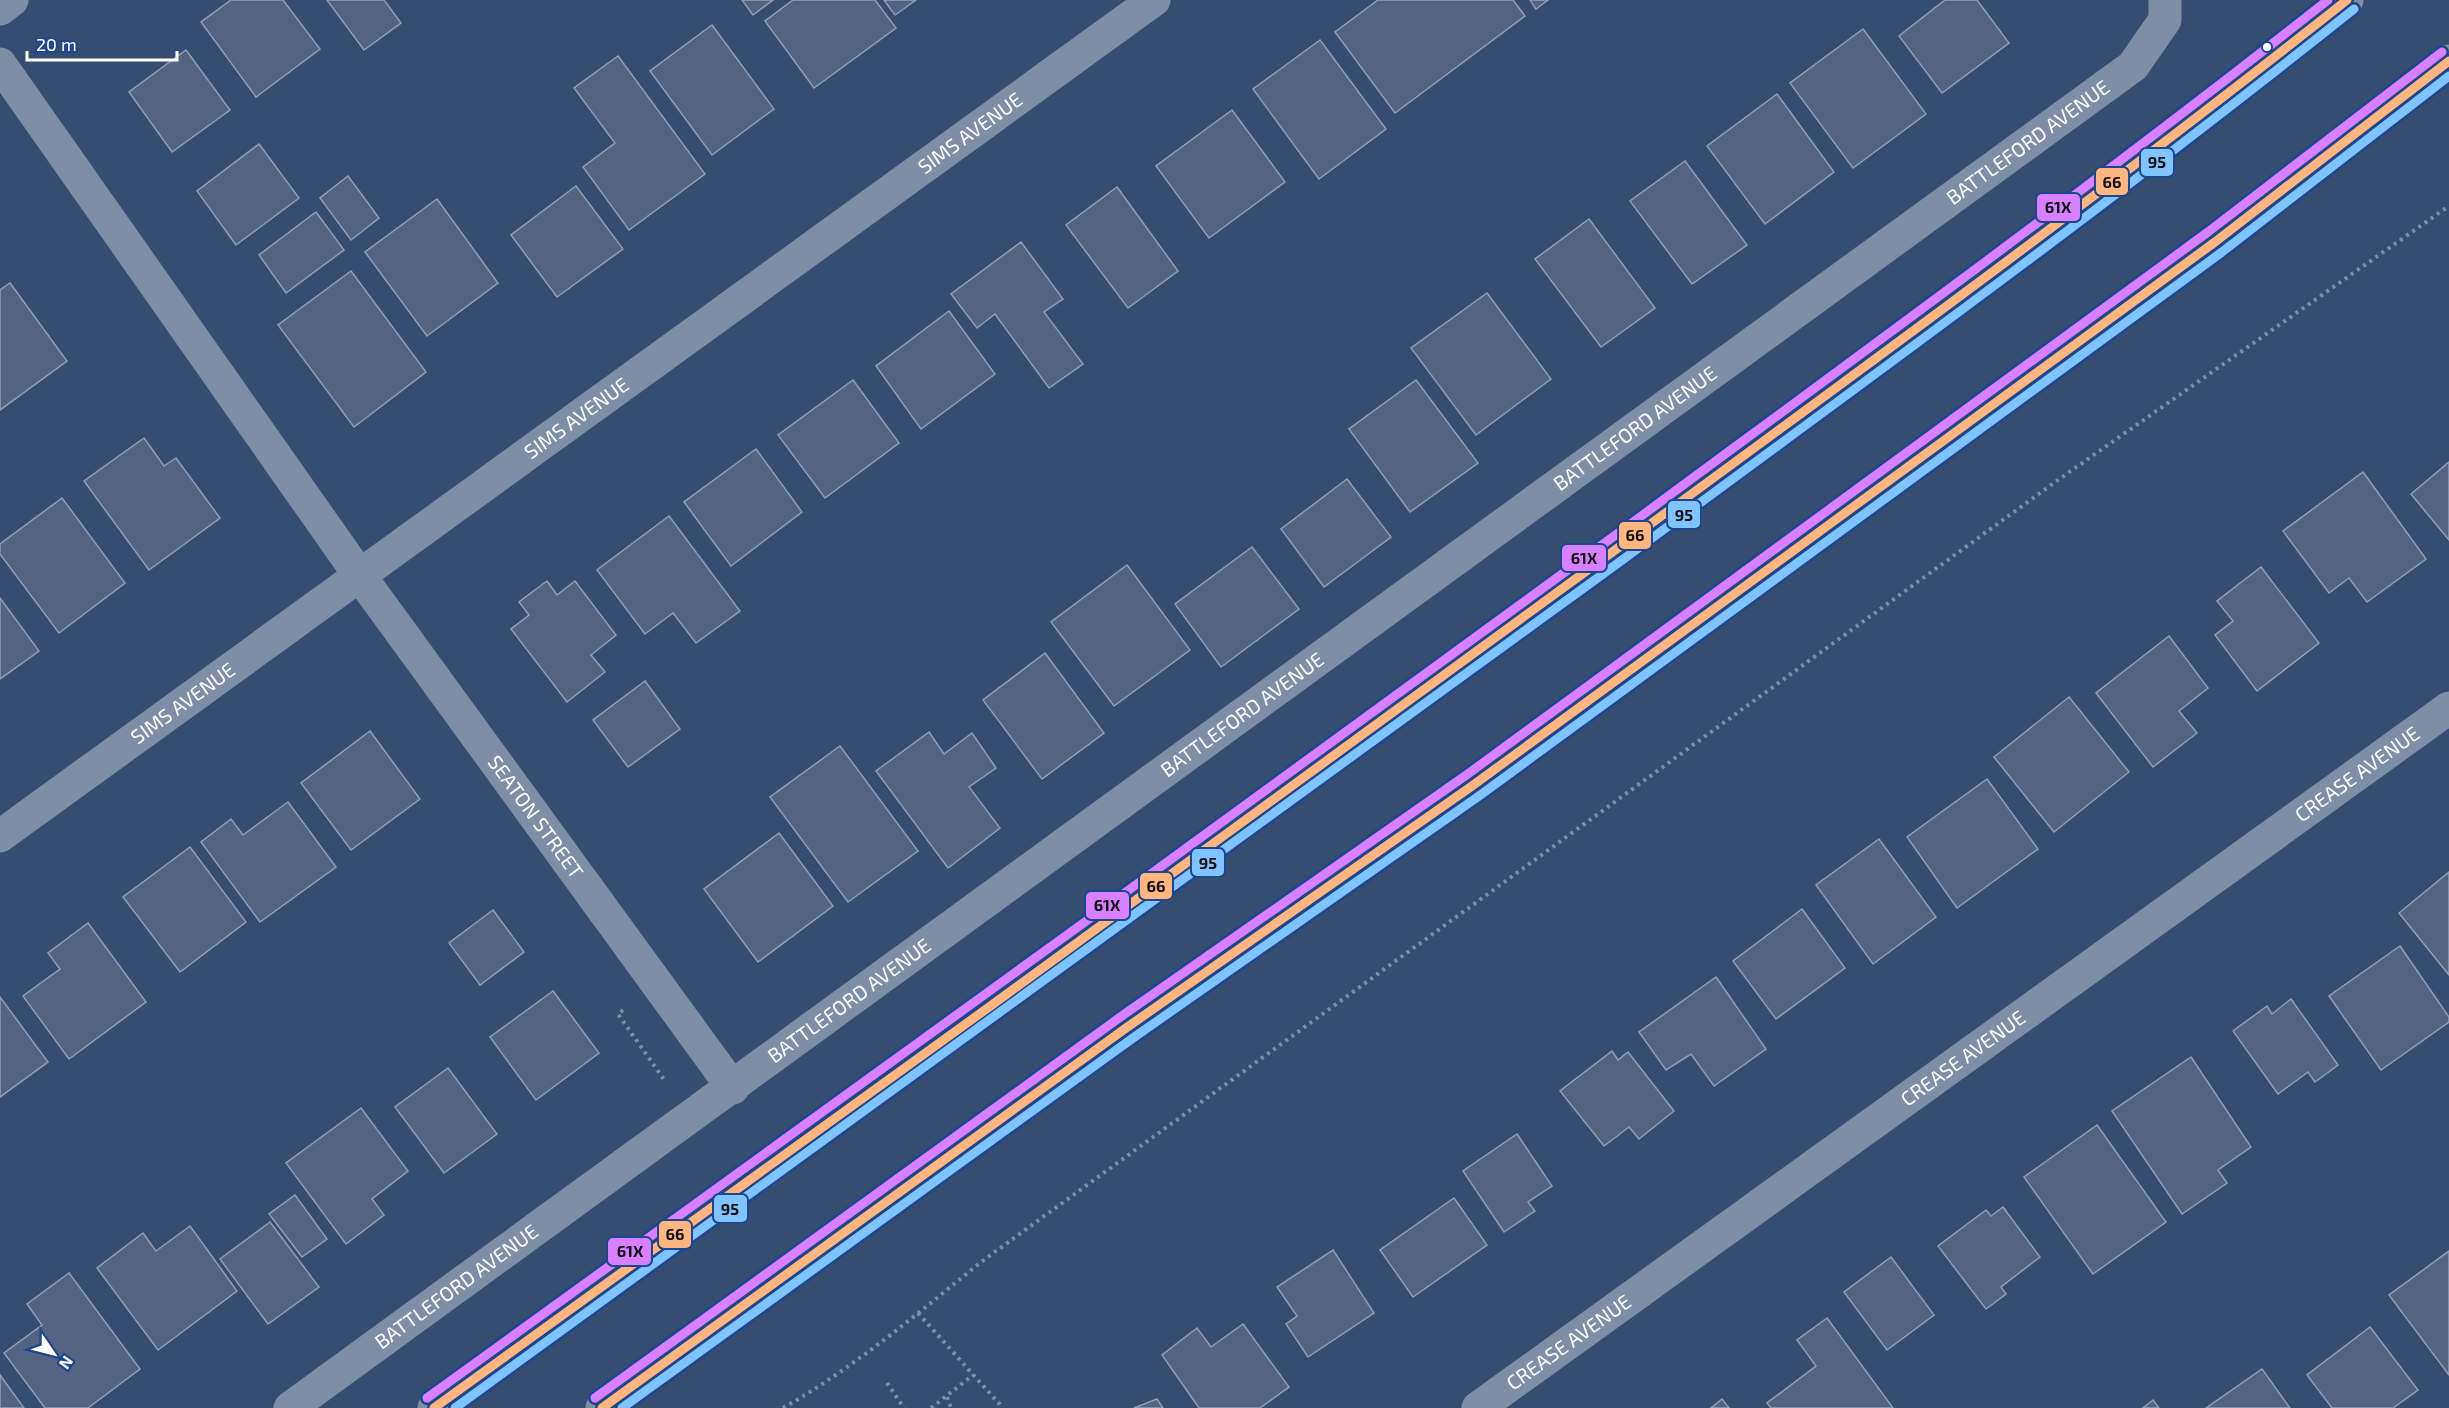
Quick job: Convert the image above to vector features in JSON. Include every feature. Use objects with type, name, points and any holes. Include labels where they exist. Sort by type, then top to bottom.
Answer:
[{"type":"highway","points":[[434,1408],[1334,757],[1911,333],[2227,96],[2347,0]]},
{"type":"highway","points":[[602,1408],[1126,1028],[1491,771],[2205,249],[2449,61]]},
{"type":"street","points":[[0,9],[12,0]]},
{"type":"street","name":"SIMS AVENUE","points":[[0,836],[1154,0]]},
{"type":"street","name":"BATTLEFORD AVENUE","points":[[290,1408],[733,1088],[2133,66],[2164,20],[2165,0]]},
{"type":"street","name":"SEATON STREET","points":[[0,64],[339,547],[733,1088]]},
{"type":"street","name":"CREASE AVENUE","points":[[1479,1408],[2449,708]]},
{"type":"path","points":[[783,1408],[814,1391],[861,1359],[991,1255],[2058,480],[2449,206]]},
{"type":"path","points":[[918,1313],[1003,1408]]},
{"type":"path","points":[[931,1408],[973,1375]]},
{"type":"path","points":[[886,1383],[904,1408]]},
{"type":"path","points":[[947,1397],[951,1408]]},
{"type":"building","points":[[231,0],[283,0],[320,49],[256,97],[201,22]]},
{"type":"building","points":[[327,0],[384,0],[401,23],[364,50]]},
{"type":"building","points":[[742,0],[773,0],[753,15]]},
{"type":"building","points":[[793,0],[875,0],[896,28],[814,88],[765,21]]},
{"type":"building","points":[[884,0],[916,0],[895,15]]},
{"type":"building","points":[[1378,0],[1513,0],[1525,16],[1395,113],[1335,32]]},
{"type":"building","points":[[1530,0],[1548,0],[1536,9]]},
{"type":"building","points":[[1945,0],[1977,0],[2009,43],[1942,93],[1899,36]]},
{"type":"building","points":[[712,25],[774,109],[712,155],[650,71]]},
{"type":"building","points":[[1863,29],[1926,114],[1853,168],[1790,83]]},
{"type":"building","points":[[1320,40],[1386,129],[1319,179],[1253,89]]},
{"type":"building","points":[[186,50],[230,110],[172,152],[129,92]]},
{"type":"building","points":[[618,56],[705,174],[629,230],[583,167],[615,143],[574,88]]},
{"type":"building","points":[[1777,94],[1834,172],[1765,224],[1707,146]]},
{"type":"building","points":[[1232,110],[1285,182],[1209,238],[1156,166]]},
{"type":"building","points":[[259,144],[299,198],[236,245],[197,191]]},
{"type":"building","points":[[1685,161],[1747,245],[1692,284],[1630,201]]},
{"type":"building","points":[[348,176],[379,218],[351,240],[320,198]]},
{"type":"building","points":[[576,186],[623,249],[557,297],[511,235]]},
{"type":"building","points":[[1117,187],[1178,271],[1128,308],[1066,225]]},
{"type":"building","points":[[437,199],[498,283],[427,336],[365,252]]},
{"type":"building","points":[[316,212],[344,250],[286,293],[259,255]]},
{"type":"building","points":[[1589,219],[1655,308],[1601,347],[1535,259]]},
{"type":"building","points":[[1021,242],[1063,299],[1044,312],[1083,364],[1049,388],[995,314],[977,328],[951,294]]},
{"type":"building","points":[[351,271],[426,372],[354,427],[278,325]]},
{"type":"building","points":[[10,283],[67,361],[0,410],[0,290]]},
{"type":"building","points":[[1487,293],[1551,379],[1476,435],[1411,348]]},
{"type":"building","points":[[949,311],[995,374],[921,429],[876,366]]},
{"type":"building","points":[[853,380],[899,443],[825,498],[778,435]]},
{"type":"building","points":[[1416,380],[1478,463],[1410,512],[1349,429]]},
{"type":"building","points":[[144,438],[164,466],[176,458],[220,518],[149,570],[84,481]]},
{"type":"building","points":[[756,449],[802,512],[731,566],[684,502]]},
{"type":"building","points":[[2449,462],[2449,540],[2411,494]]},
{"type":"building","points":[[2363,472],[2426,559],[2367,602],[2349,578],[2329,593],[2283,531]]},
{"type":"building","points":[[1347,479],[1391,537],[1324,587],[1281,529]]},
{"type":"building","points":[[62,498],[125,583],[59,633],[0,554],[0,544]]},
{"type":"building","points":[[669,516],[740,611],[696,643],[673,613],[645,634],[597,570]]},
{"type":"building","points":[[1252,547],[1299,609],[1221,667],[1175,604]]},
{"type":"building","points":[[1127,565],[1190,650],[1114,706],[1051,622]]},
{"type":"building","points":[[2261,567],[2319,643],[2257,691],[2215,635],[2233,621],[2217,601]]},
{"type":"building","points":[[547,581],[557,595],[575,581],[616,635],[591,655],[605,672],[567,702],[511,629],[529,615],[519,602]]},
{"type":"building","points":[[0,598],[39,651],[0,679]]},
{"type":"building","points":[[2169,636],[2208,688],[2179,711],[2197,733],[2153,767],[2096,693]]},
{"type":"building","points":[[1045,653],[1104,733],[1042,779],[983,700]]},
{"type":"building","points":[[645,681],[680,729],[628,767],[593,720]]},
{"type":"building","points":[[2069,697],[2129,772],[2054,832],[1994,757]]},
{"type":"building","points":[[370,731],[420,799],[351,850],[301,783]]},
{"type":"building","points":[[929,732],[944,754],[972,733],[996,768],[969,787],[1000,828],[948,868],[876,771]]},
{"type":"building","points":[[840,746],[918,851],[848,902],[770,797]]},
{"type":"building","points":[[1987,779],[2038,849],[1957,908],[1907,837]]},
{"type":"building","points":[[288,802],[336,867],[260,922],[201,842],[231,819],[243,835]]},
{"type":"building","points":[[779,833],[833,906],[758,962],[704,889]]},
{"type":"building","points":[[1879,839],[1936,917],[1873,964],[1816,885]]},
{"type":"building","points":[[190,847],[246,922],[180,972],[123,897]]},
{"type":"building","points":[[2449,872],[2449,975],[2399,913]]},
{"type":"building","points":[[1802,909],[1845,968],[1776,1019],[1733,961]]},
{"type":"building","points":[[493,910],[524,952],[480,985],[449,943]]},
{"type":"building","points":[[88,923],[146,1002],[69,1059],[23,996],[60,969],[48,953]]},
{"type":"building","points":[[2400,946],[2449,1017],[2449,1022],[2381,1070],[2329,996]]},
{"type":"building","points":[[1716,977],[1766,1049],[1714,1086],[1691,1054],[1666,1070],[1639,1032]]},
{"type":"building","points":[[553,991],[599,1053],[536,1100],[490,1037]]},
{"type":"building","points":[[0,997],[48,1062],[0,1097]]},
{"type":"building","points":[[2291,999],[2338,1065],[2315,1082],[2308,1072],[2278,1094],[2233,1031],[2267,1006],[2272,1014]]},
{"type":"building","points":[[1612,1051],[1618,1060],[1628,1052],[1674,1111],[1639,1139],[1629,1127],[1604,1146],[1560,1091]]},
{"type":"building","points":[[2191,1057],[2251,1147],[2218,1170],[2227,1183],[2182,1214],[2112,1111]]},
{"type":"building","points":[[448,1068],[497,1134],[444,1173],[395,1107]]},
{"type":"building","points":[[361,1108],[408,1171],[372,1199],[384,1215],[346,1244],[286,1163]]},
{"type":"building","points":[[2097,1125],[2166,1222],[2093,1274],[2024,1177]]},
{"type":"building","points":[[1517,1134],[1552,1186],[1528,1202],[1535,1211],[1504,1232],[1463,1171]]},
{"type":"building","points":[[295,1195],[327,1239],[302,1257],[269,1214]]},
{"type":"building","points":[[1454,1198],[1487,1245],[1413,1297],[1380,1250]]},
{"type":"building","points":[[2003,1207],[2040,1257],[2001,1287],[2006,1294],[1986,1309],[1938,1246],[1986,1210],[1991,1216]]},
{"type":"building","points":[[270,1222],[319,1287],[268,1324],[220,1259]]},
{"type":"building","points":[[190,1226],[237,1291],[158,1350],[97,1268],[143,1233],[156,1251]]},
{"type":"building","points":[[1333,1250],[1374,1313],[1308,1357],[1286,1324],[1297,1316],[1277,1287]]},
{"type":"building","points":[[2449,1251],[2449,1375],[2389,1295]]},
{"type":"building","points":[[1891,1257],[1934,1315],[1887,1350],[1844,1292]]},
{"type":"building","points":[[69,1273],[140,1369],[88,1408],[45,1408],[4,1353],[42,1325],[27,1304]]},
{"type":"building","points":[[1827,1318],[1893,1408],[1771,1408],[1767,1403],[1816,1366],[1797,1340]]},
{"type":"building","points":[[1243,1324],[1289,1387],[1260,1408],[1199,1408],[1162,1355],[1197,1328],[1211,1347]]},
{"type":"building","points":[[2370,1327],[2418,1390],[2393,1408],[2332,1408],[2307,1375]]},
{"type":"building","points":[[2262,1369],[2290,1408],[2206,1408]]},
{"type":"building","points":[[0,1375],[24,1408],[0,1408]]},
{"type":"building","points":[[1157,1399],[1163,1408],[1134,1408]]},
{"type":"building","points":[[1722,1399],[1729,1408],[1711,1408]]},
{"type":"building","points":[[2153,1400],[2159,1408],[2143,1408]]},
{"type":"transit line","name":"61X","points":[[427,1398],[1617,534],[2063,203],[2328,0]]},
{"type":"transit line","name":"66","points":[[434,1408],[1178,870],[1805,411],[2078,208],[2347,0]]},
{"type":"transit line","name":"95","points":[[455,1408],[1187,878],[1809,423],[2174,150],[2354,9]]},
{"type":"transit line","name":"61X","points":[[595,1398],[1119,1018],[1465,776],[2208,232],[2442,52]]},
{"type":"transit line","name":"66","points":[[602,1408],[1126,1028],[1472,786],[2215,242],[2449,61]]},
{"type":"transit line","name":"95","points":[[622,1408],[1133,1038],[1479,796],[2222,252],[2449,76]]}]
